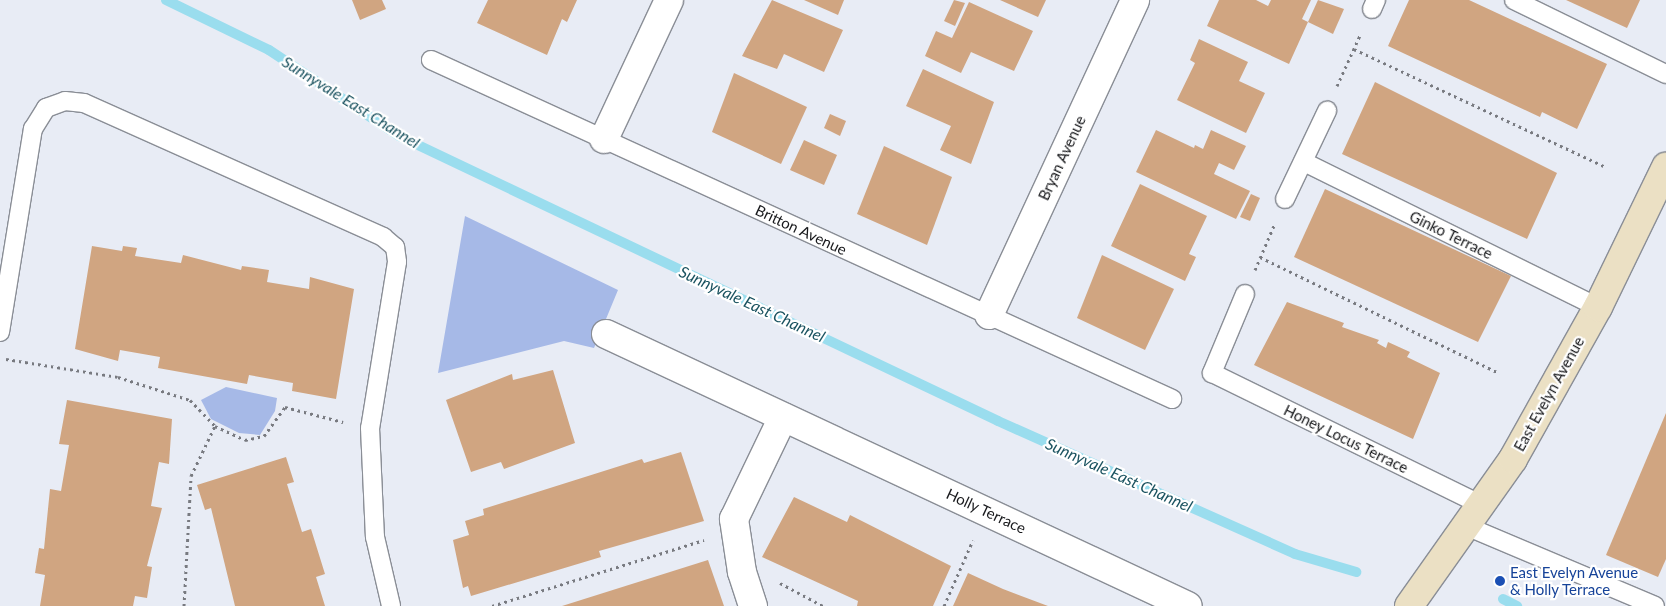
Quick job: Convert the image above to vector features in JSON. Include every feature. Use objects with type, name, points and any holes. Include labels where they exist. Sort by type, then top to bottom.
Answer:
[{"type":"main road","name":"East Evelyn Avenue","points":[[1409,606],[1513,459],[1598,306],[1666,167]]},
{"type":"street","points":[[604,139],[669,0]]},
{"type":"street","name":"Bryan Avenue","points":[[989,316],[1135,0]]},
{"type":"street","name":"Holly Terrace","points":[[606,334],[1188,606]]},
{"type":"street","points":[[753,606],[742,572],[734,519],[750,480],[783,417]]},
{"type":"lane","points":[[1514,0],[1666,74]]},
{"type":"lane","name":"Britton Avenue","points":[[431,60],[1172,399]]},
{"type":"lane","points":[[0,332],[33,129],[46,108],[65,101],[84,103],[383,237],[396,247],[397,262],[370,428],[375,537],[391,606]]},
{"type":"lane","points":[[1285,199],[1306,163],[1326,111]]},
{"type":"lane","name":"Ginko Terrace","points":[[1306,163],[1598,306]]},
{"type":"lane","name":"Honey Locus Terrace","points":[[1245,294],[1212,373],[1474,516],[1655,606]]},
{"type":"path","points":[[1326,111],[1374,5]]},
{"type":"path","points":[[1354,50],[1604,166]]},
{"type":"path","points":[[1245,294],[1285,199]]},
{"type":"path","points":[[1260,257],[1499,373]]},
{"type":"path","points":[[0,358],[118,377],[190,400],[215,426],[246,440],[264,436],[285,407],[370,428]]},
{"type":"path","points":[[184,606],[190,476],[215,426]]},
{"type":"path","points":[[944,606],[986,511]]},
{"type":"path","points":[[492,606],[736,530]]},
{"type":"path","points":[[742,572],[776,581],[823,606]]},
{"type":"shaded area","points":[[465,216],[618,290],[594,348],[564,341],[438,373]]},
{"type":"shaded area","points":[[226,387],[277,398],[275,411],[260,435],[239,433],[211,419],[201,400]]},
{"type":"building","points":[[352,0],[382,0],[386,9],[360,20]]},
{"type":"building","points":[[488,0],[577,0],[567,22],[562,19],[547,55],[477,23]]},
{"type":"building","points":[[772,0],[843,30],[824,72],[784,54],[777,69],[742,56]]},
{"type":"building","points":[[804,0],[844,0],[838,15]]},
{"type":"building","points":[[954,0],[965,3],[955,26],[944,21]]},
{"type":"building","points":[[1000,0],[1046,0],[1038,17]]},
{"type":"building","points":[[1219,0],[1256,0],[1268,6],[1271,0],[1311,0],[1302,19],[1308,22],[1289,64],[1207,26]]},
{"type":"building","points":[[1318,0],[1344,9],[1333,34],[1308,22]]},
{"type":"building","points":[[1409,0],[1469,0],[1607,64],[1577,129],[1542,112],[1540,117],[1388,46]]},
{"type":"building","points":[[1566,0],[1640,0],[1627,28]]},
{"type":"building","points":[[969,2],[1033,31],[1014,71],[971,52],[961,73],[925,56],[936,31],[952,38]]},
{"type":"building","points":[[1199,39],[1248,62],[1239,81],[1265,93],[1246,133],[1177,100],[1195,63],[1190,60]]},
{"type":"building","points":[[923,69],[994,102],[971,164],[940,150],[951,126],[906,106]]},
{"type":"building","points":[[734,73],[807,107],[781,164],[712,132]]},
{"type":"building","points":[[1375,82],[1557,173],[1527,239],[1342,154]]},
{"type":"building","points":[[830,114],[846,121],[840,136],[824,128]]},
{"type":"building","points":[[1156,130],[1194,148],[1195,145],[1203,149],[1211,130],[1246,146],[1234,170],[1219,163],[1214,174],[1250,191],[1236,219],[1136,172]]},
{"type":"building","points":[[804,140],[837,155],[824,185],[790,170]]},
{"type":"building","points":[[884,146],[952,177],[927,245],[857,214]]},
{"type":"building","points":[[1140,184],[1207,216],[1189,254],[1196,257],[1185,281],[1111,246]]},
{"type":"building","points":[[1325,189],[1511,276],[1478,342],[1294,257]]},
{"type":"building","points":[[1251,194],[1260,198],[1250,221],[1240,217]]},
{"type":"building","points":[[92,246],[122,251],[123,246],[137,248],[135,256],[181,263],[183,255],[241,270],[242,266],[269,270],[267,282],[309,289],[310,277],[354,289],[336,399],[292,391],[293,383],[249,375],[247,384],[158,368],[160,357],[120,350],[118,361],[75,349]]},
{"type":"building","points":[[1102,255],[1174,289],[1145,350],[1077,318]]},
{"type":"building","points":[[1287,302],[1344,323],[1342,327],[1379,340],[1377,343],[1386,348],[1388,342],[1410,352],[1407,357],[1440,373],[1413,439],[1254,365]]},
{"type":"building","points":[[553,370],[575,443],[504,469],[501,462],[471,472],[446,400],[512,374],[513,380]]},
{"type":"building","points":[[67,400],[172,419],[169,464],[159,462],[151,506],[162,508],[147,566],[152,567],[147,598],[135,596],[133,606],[40,606],[45,575],[35,573],[39,548],[44,549],[50,489],[61,491],[69,445],[59,444]]},
{"type":"building","points":[[1666,413],[1666,559],[1658,577],[1606,555]]},
{"type":"building","points":[[681,452],[704,521],[599,551],[601,557],[471,596],[468,586],[463,588],[453,540],[469,535],[465,521],[484,515],[483,509],[642,459],[644,463]]},
{"type":"building","points":[[286,457],[294,482],[287,484],[302,532],[311,529],[325,574],[316,577],[325,606],[235,606],[211,508],[205,510],[197,485]]},
{"type":"building","points":[[794,497],[847,522],[850,515],[951,566],[933,606],[857,606],[858,601],[762,557]]},
{"type":"building","points":[[708,560],[724,606],[562,606]]},
{"type":"building","points":[[968,573],[1003,589],[1048,606],[953,606]]},
{"type":"waterway","name":"Sunnyvale East Channel","points":[[166,0],[269,50],[399,136],[998,421],[1295,554],[1356,572]]},
{"type":"waterway","name":"Sunnyvale East Channel","points":[[1503,599],[1517,606]]},
{"type":"place","name":"East Evelyn Avenue & Holly Terrace","points":[[1500,581]]}]
